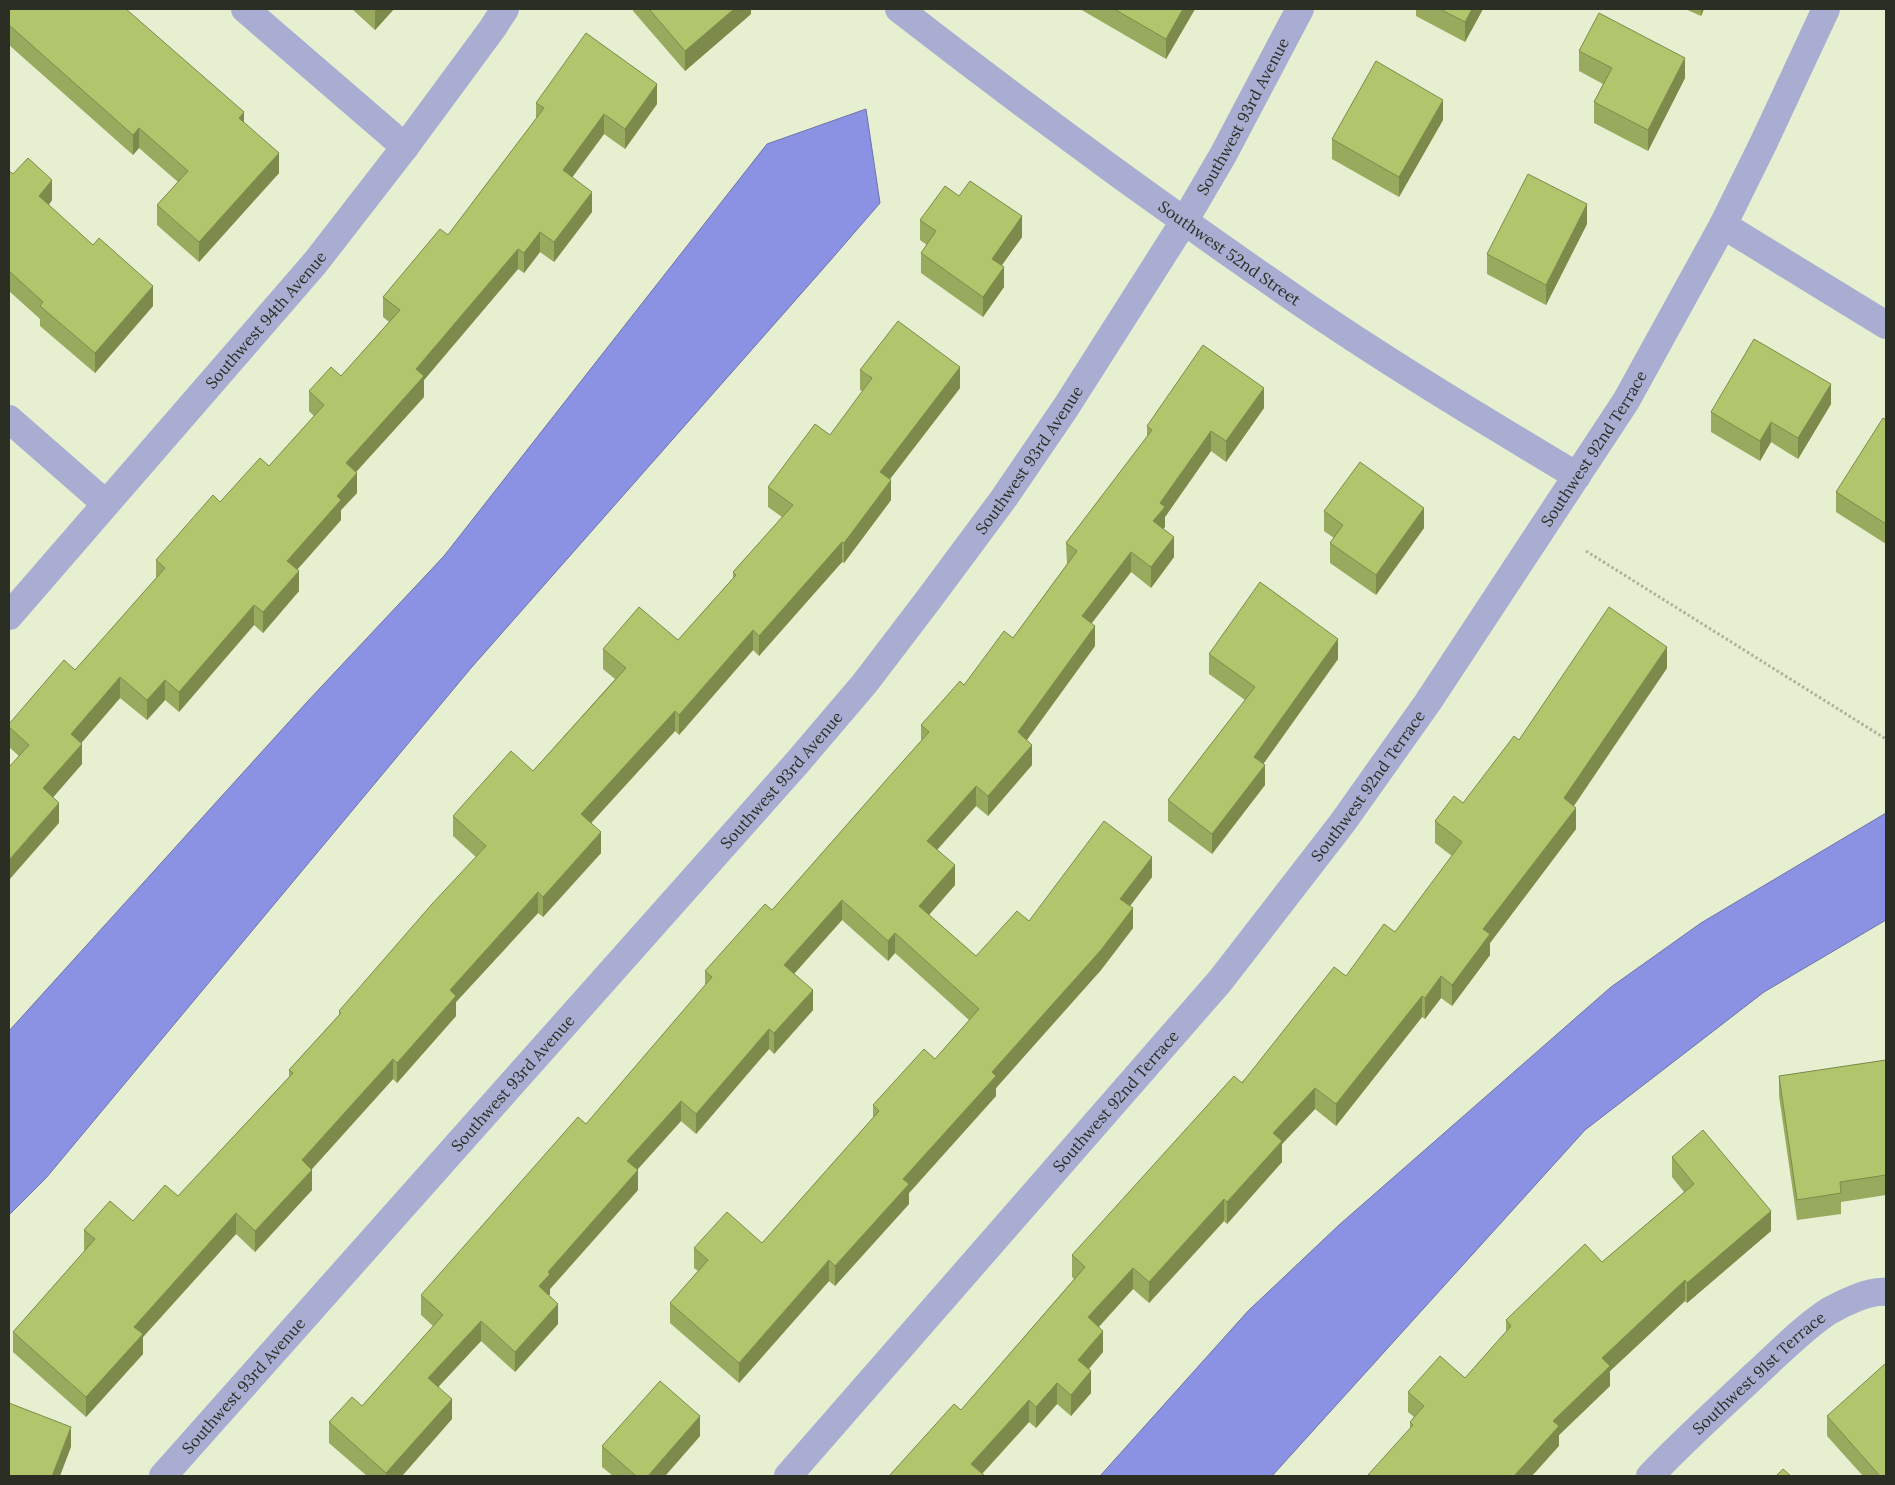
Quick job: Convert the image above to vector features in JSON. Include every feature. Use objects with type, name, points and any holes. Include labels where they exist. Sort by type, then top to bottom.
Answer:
[{"type":"street","points":[[245,9],[405,147]]},
{"type":"street","name":"Southwest 94th Avenue","points":[[9,616],[315,263],[405,147],[492,30],[505,9]]},
{"type":"street","name":"Southwest 52nd Street","points":[[899,9],[1038,115],[1311,310],[1463,408],[1577,476]]},
{"type":"street","name":"Southwest 93rd Avenue","points":[[163,1476],[796,764],[865,683],[1004,498],[1066,406],[1185,220],[1258,91],[1300,9]]},
{"type":"street","name":"Southwest 92nd Terrace","points":[[788,1476],[1220,981],[1342,822],[1423,710],[1626,400],[1723,225],[1826,9]]},
{"type":"street","points":[[1723,225],[1832,290],[1886,325]]},
{"type":"street","points":[[9,419],[105,503]]},
{"type":"street","name":"Southwest 91st Terrace","points":[[1650,1476],[1679,1446],[1803,1331],[1829,1312],[1852,1299],[1884,1291]]},
{"type":"path","points":[[1586,551],[1886,739]]},
{"type":"water","points":[[866,109],[880,203],[471,668],[46,1178],[9,1215],[9,1031],[307,702],[444,556],[767,144]]},
{"type":"water","points":[[1886,813],[1886,920],[1764,992],[1585,1130],[1272,1476],[1100,1476],[1248,1311],[1339,1225],[1611,987],[1701,923]]},
{"type":"building","points":[[9,9],[126,9],[244,112],[239,118],[279,153],[199,242],[157,205],[188,171],[139,128],[133,135],[9,25]]},
{"type":"building","points":[[649,9],[734,9],[685,51]]},
{"type":"building","points":[[1114,9],[1183,9],[1166,39]]},
{"type":"building","points":[[1440,9],[1472,9],[1465,22]]},
{"type":"building","points":[[1599,13],[1685,58],[1648,130],[1594,102],[1612,68],[1579,51]]},
{"type":"building","points":[[586,33],[657,84],[625,129],[604,114],[563,170],[592,192],[554,242],[540,232],[524,253],[518,249],[416,369],[424,376],[346,463],[357,473],[337,496],[341,500],[287,561],[299,571],[263,612],[254,605],[179,692],[165,680],[147,700],[120,677],[71,734],[82,744],[43,788],[59,803],[9,860],[9,767],[29,745],[9,727],[9,724],[64,660],[75,670],[165,568],[156,560],[213,495],[220,502],[260,458],[269,466],[324,405],[309,391],[331,367],[341,376],[400,310],[383,297],[440,229],[448,235],[544,108],[536,103]]},
{"type":"building","points":[[1376,61],[1443,100],[1399,177],[1332,139]]},
{"type":"building","points":[[28,158],[52,180],[39,196],[93,245],[99,238],[153,286],[95,353],[40,306],[43,302],[9,271],[9,171],[13,174]]},
{"type":"building","points":[[1528,174],[1587,204],[1546,285],[1487,254]]},
{"type":"building","points":[[970,181],[1022,216],[992,259],[1004,267],[983,297],[921,253],[936,231],[920,220],[945,186],[959,196]]},
{"type":"building","points":[[898,321],[960,367],[880,472],[891,480],[844,543],[842,542],[759,636],[753,630],[679,715],[675,711],[581,814],[601,832],[543,897],[538,892],[450,990],[456,996],[397,1063],[393,1059],[302,1160],[312,1170],[255,1231],[236,1213],[134,1327],[143,1334],[86,1397],[13,1332],[95,1239],[84,1230],[110,1201],[133,1221],[165,1185],[178,1196],[293,1073],[289,1070],[341,1013],[339,1011],[432,904],[486,846],[453,816],[511,751],[533,771],[626,668],[603,649],[639,607],[678,640],[736,575],[733,572],[793,505],[768,487],[815,424],[830,435],[872,378],[860,370]]},
{"type":"building","points":[[1754,339],[1831,384],[1798,438],[1771,422],[1760,441],[1711,412]]},
{"type":"building","points":[[1203,345],[1264,388],[1226,441],[1211,431],[1160,503],[1165,507],[1153,521],[1174,537],[1151,567],[1131,552],[1082,616],[1095,626],[1018,732],[1032,745],[988,796],[976,786],[927,841],[955,865],[919,906],[976,956],[1017,911],[1029,921],[1104,821],[1152,857],[1120,899],[1133,908],[1101,950],[992,1072],[996,1076],[903,1179],[909,1184],[835,1266],[829,1260],[739,1363],[670,1303],[708,1260],[694,1248],[727,1212],[762,1243],[879,1111],[873,1105],[924,1049],[935,1059],[979,1009],[895,933],[888,941],[842,900],[784,965],[813,990],[774,1033],[769,1029],[696,1114],[681,1101],[627,1161],[638,1170],[548,1272],[550,1274],[539,1286],[558,1304],[515,1352],[481,1321],[428,1378],[452,1399],[386,1473],[329,1422],[352,1397],[362,1406],[443,1315],[421,1295],[578,1117],[586,1124],[712,977],[705,971],[765,904],[772,910],[929,732],[921,725],[960,681],[964,685],[1004,631],[1013,638],[1077,551],[1066,543],[1152,430],[1147,426]]},
{"type":"building","points":[[1883,418],[1886,420],[1886,524],[1836,492]]},
{"type":"building","points":[[1360,462],[1424,508],[1376,575],[1330,543],[1343,525],[1324,511]]},
{"type":"building","points":[[1260,582],[1338,639],[1254,757],[1265,765],[1212,834],[1168,800],[1255,687],[1209,654]]},
{"type":"building","points":[[1609,607],[1667,647],[1564,798],[1576,808],[1483,929],[1490,934],[1452,985],[1441,976],[1425,998],[1422,996],[1336,1104],[1315,1088],[1273,1133],[1282,1141],[1227,1202],[1224,1199],[1149,1282],[1133,1268],[1088,1317],[1103,1331],[1078,1360],[1091,1371],[1071,1395],[1057,1383],[1036,1407],[1029,1400],[971,1464],[985,1476],[889,1476],[954,1404],[961,1410],[1085,1267],[1072,1255],[1234,1076],[1242,1083],[1334,967],[1346,976],[1384,924],[1395,932],[1462,842],[1435,821],[1454,796],[1463,803],[1514,736],[1519,740]]},
{"type":"building","points":[[1886,1060],[1886,1175],[1840,1182],[1841,1193],[1797,1200],[1779,1076]]},
{"type":"building","points":[[1703,1130],[1771,1211],[1687,1283],[1685,1280],[1602,1358],[1610,1366],[1553,1421],[1559,1426],[1514,1476],[1367,1476],[1413,1425],[1410,1422],[1424,1406],[1408,1392],[1440,1356],[1465,1378],[1511,1326],[1506,1320],[1585,1244],[1602,1262],[1694,1184],[1672,1157]]},
{"type":"building","points":[[1886,1363],[1886,1476],[1880,1476],[1827,1416]]},
{"type":"building","points":[[660,1381],[700,1416],[648,1476],[636,1476],[602,1446]]},
{"type":"building","points":[[9,1403],[71,1427],[52,1476],[9,1476]]},
{"type":"building","points":[[1783,1469],[1791,1476],[1776,1476]]}]
